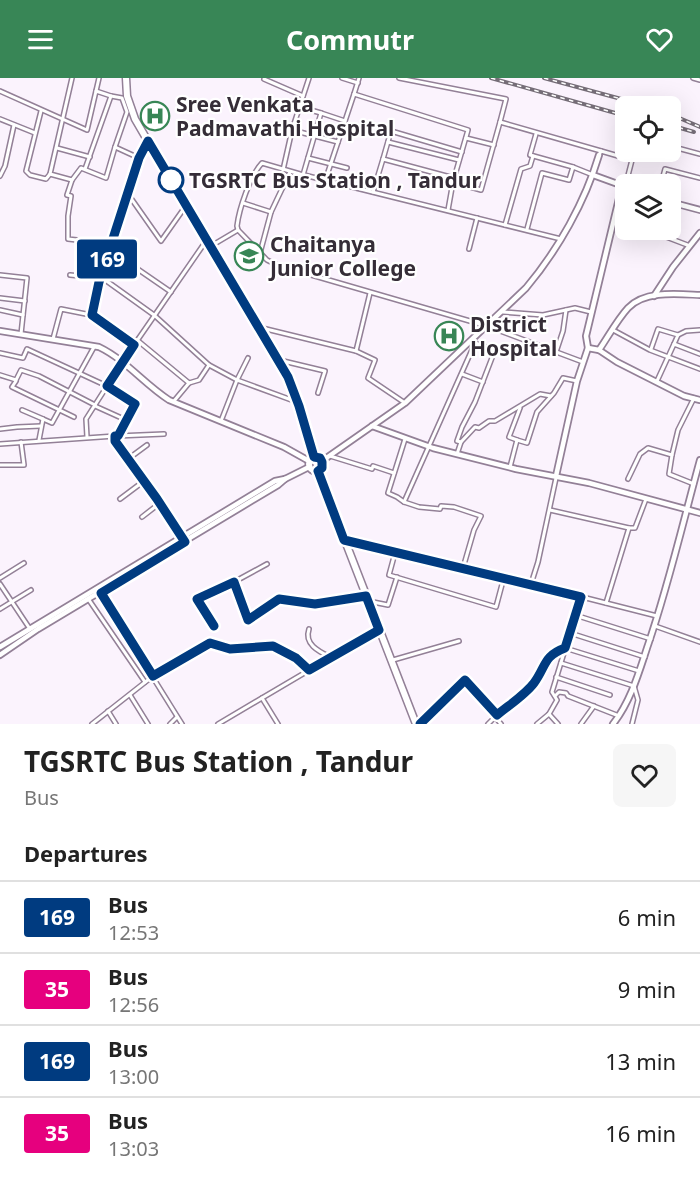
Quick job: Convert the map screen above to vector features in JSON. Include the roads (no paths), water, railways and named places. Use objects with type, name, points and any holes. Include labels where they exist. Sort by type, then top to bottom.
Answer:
[{"type":"highway","points":[[126,78],[129,105],[140,127],[185,207],[277,359],[298,403],[312,471],[318,471],[323,466],[322,460],[311,462]]},
{"type":"highway","points":[[318,471],[391,661],[418,724]]},
{"type":"street","points":[[41,111],[26,171],[30,175],[46,179],[50,174],[72,78]]},
{"type":"street","points":[[0,91],[87,130],[99,78]]},
{"type":"street","points":[[284,170],[292,130],[309,78]]},
{"type":"street","points":[[342,78],[358,83]]},
{"type":"street","points":[[325,181],[359,78]]},
{"type":"street","points":[[383,159],[481,190],[506,99],[399,78]]},
{"type":"street","points":[[693,78],[700,80]]},
{"type":"street","points":[[264,79],[303,96]]},
{"type":"street","points":[[96,91],[122,98],[127,112],[106,177],[81,168],[72,180],[67,195],[71,196],[68,239],[112,244]]},
{"type":"street","points":[[354,94],[468,130],[448,210]]},
{"type":"street","points":[[85,169],[111,96]]},
{"type":"street","points":[[300,107],[345,121]]},
{"type":"street","points":[[303,175],[321,113]]},
{"type":"street","points":[[0,119],[35,133]]},
{"type":"street","points":[[500,122],[600,153],[632,160],[628,174]]},
{"type":"street","points":[[0,176],[14,125]]},
{"type":"street","points":[[292,130],[338,142]]},
{"type":"street","points":[[373,192],[391,131],[462,152]]},
{"type":"street","points":[[536,133],[530,156],[573,167],[615,183]]},
{"type":"street","points":[[466,138],[494,145]]},
{"type":"street","points":[[92,315],[101,278],[139,158],[148,141]]},
{"type":"street","points":[[388,142],[459,160]]},
{"type":"street","points":[[56,147],[90,157]]},
{"type":"street","points":[[115,147],[139,158]]},
{"type":"street","points":[[681,149],[700,154]]},
{"type":"street","points":[[322,460],[405,403],[473,342],[544,267],[561,239],[593,175],[600,153]]},
{"type":"street","points":[[505,225],[521,169],[530,166],[533,156]]},
{"type":"street","points":[[308,158],[347,168]]},
{"type":"street","points":[[561,239],[262,164],[255,174],[238,219],[238,230],[267,260],[277,265],[487,326],[583,362]]},
{"type":"street","points":[[528,229],[542,173],[569,180],[573,167]]},
{"type":"street","points":[[664,174],[665,169],[700,178]]},
{"type":"street","points":[[260,253],[271,212],[290,172]]},
{"type":"street","points":[[50,174],[72,180]]},
{"type":"street","points":[[128,194],[161,241],[185,207]]},
{"type":"street","points":[[243,203],[271,212]]},
{"type":"street","points":[[681,205],[700,210]]},
{"type":"street","points":[[470,249],[477,218]]},
{"type":"street","points":[[531,584],[550,510],[577,381],[588,348],[586,336],[591,312],[615,220]]},
{"type":"street","points":[[87,437],[86,419],[154,315],[208,244],[238,230]]},
{"type":"street","points":[[654,296],[700,233]]},
{"type":"street","points":[[674,240],[690,246]]},
{"type":"street","points":[[110,250],[171,292]]},
{"type":"street","points":[[70,274],[101,278],[154,315],[209,365],[237,380],[298,403]]},
{"type":"street","points":[[0,275],[27,278],[21,334]]},
{"type":"street","points":[[356,351],[370,292]]},
{"type":"street","points":[[599,350],[629,306],[647,297],[700,295]]},
{"type":"street","points":[[0,298],[25,301]]},
{"type":"street","points":[[53,339],[61,309],[92,315],[134,345]]},
{"type":"street","points":[[503,312],[543,315],[575,309],[591,312]]},
{"type":"street","points":[[0,310],[23,315]]},
{"type":"street","points":[[556,352],[563,331],[566,310]]},
{"type":"street","points":[[259,327],[356,351],[375,360],[368,378],[405,403]]},
{"type":"street","points":[[650,350],[658,329],[678,334],[700,330]]},
{"type":"street","points":[[613,330],[650,350],[700,369]]},
{"type":"street","points":[[0,331],[94,346],[112,353],[153,390],[284,447],[311,462],[279,485],[29,627],[0,646]]},
{"type":"street","points":[[657,381],[678,334]]},
{"type":"street","points":[[137,340],[189,383]]},
{"type":"street","points":[[404,502],[473,342]]},
{"type":"street","points":[[461,442],[457,441],[462,427],[475,402],[495,350],[473,342]]},
{"type":"street","points":[[674,344],[700,354]]},
{"type":"street","points":[[22,410],[52,423],[94,346]]},
{"type":"street","points":[[588,348],[599,350],[617,362],[684,396],[697,399],[678,430],[669,474],[700,490]]},
{"type":"street","points":[[0,353],[23,358],[27,350],[107,386],[135,404],[115,441],[184,540]]},
{"type":"street","points":[[221,421],[248,358]]},
{"type":"street","points":[[277,359],[325,371],[318,393]]},
{"type":"street","points":[[174,401],[189,383],[199,380],[209,365]]},
{"type":"street","points":[[74,417],[12,387],[21,370],[39,376],[94,406],[126,420]]},
{"type":"street","points":[[461,374],[483,382]]},
{"type":"street","points":[[0,375],[16,380]]},
{"type":"street","points":[[520,408],[509,437],[527,442],[537,412],[563,378],[577,381]]},
{"type":"street","points":[[457,454],[461,442],[474,427],[479,428],[520,408],[540,394],[551,396]]},
{"type":"street","points":[[39,440],[43,419]]},
{"type":"street","points":[[0,429],[41,426]]},
{"type":"street","points":[[372,426],[405,439],[457,454],[510,468],[556,476],[700,513]]},
{"type":"street","points":[[0,444],[164,434]]},
{"type":"street","points":[[0,438],[7,443]]},
{"type":"street","points":[[405,439],[388,493],[419,507],[440,509],[441,506],[454,507],[481,516],[474,530],[463,568]]},
{"type":"street","points":[[510,468],[517,440]]},
{"type":"street","points":[[0,465],[24,465],[21,442]]},
{"type":"street","points":[[128,459],[147,445]]},
{"type":"street","points":[[628,479],[640,454],[648,448],[672,455]]},
{"type":"street","points":[[329,456],[372,469],[373,465],[394,473]]},
{"type":"street","points":[[613,724],[634,686],[651,639],[700,460]]},
{"type":"street","points":[[120,499],[144,481]]},
{"type":"street","points":[[550,510],[635,528],[646,498]]},
{"type":"street","points":[[142,517],[160,503]]},
{"type":"street","points":[[606,603],[629,528]]},
{"type":"street","points":[[0,655],[184,540]]},
{"type":"street","points":[[344,540],[657,616]]},
{"type":"street","points":[[395,552],[388,574],[496,607],[504,578]]},
{"type":"street","points":[[0,578],[24,563]]},
{"type":"street","points":[[214,626],[197,599],[267,564]]},
{"type":"street","points":[[234,582],[248,620],[279,599],[315,604],[367,598],[388,605],[397,577]]},
{"type":"street","points":[[0,584],[33,633]]},
{"type":"street","points":[[97,588],[182,724]]},
{"type":"street","points":[[0,609],[31,590]]},
{"type":"street","points":[[537,724],[549,714],[557,700],[552,692],[581,597]]},
{"type":"street","points":[[89,600],[145,682]]},
{"type":"street","points":[[575,615],[651,639]]},
{"type":"street","points":[[655,626],[700,642]]},
{"type":"street","points":[[309,629],[307,636],[309,642],[330,657]]},
{"type":"street","points":[[218,724],[379,630]]},
{"type":"street","points":[[570,633],[645,657]]},
{"type":"street","points":[[391,661],[459,641]]},
{"type":"street","points":[[92,724],[153,676],[210,643],[230,649],[273,646],[296,658],[309,670]]},
{"type":"street","points":[[488,724],[534,683],[542,666],[555,652],[565,648],[640,671]]},
{"type":"street","points":[[561,663],[634,686]]},
{"type":"street","points":[[556,677],[610,695]]},
{"type":"street","points":[[418,724],[465,680],[501,724]]},
{"type":"street","points":[[634,686],[638,700],[632,723],[639,724]]},
{"type":"street","points":[[555,696],[559,692],[566,693],[568,696],[619,716]]},
{"type":"street","points":[[130,694],[148,724]]},
{"type":"street","points":[[262,698],[278,724]]},
{"type":"street","points":[[581,724],[594,706]]},
{"type":"street","points":[[108,711],[116,724]]},
{"type":"street","points":[[549,714],[558,724]]},
{"type":"street","points":[[170,724],[178,717]]},
{"type":"railway","points":[[491,78],[615,113]]},
{"type":"railway","points":[[544,78],[615,97]]},
{"type":"railway","points":[[681,119],[700,127]]},
{"type":"railway","points":[[681,128],[694,132]]},
{"type":"place","name":"Sree Venkata Padmavathi Hospital","points":[[155,116]]},
{"type":"place","name":"TGSRTC Bus Station , Tandur","points":[[171,180]]},
{"type":"place","name":"Chaitanya Junior College","points":[[249,256]]},
{"type":"place","name":"District Hospital","points":[[449,336]]}]
